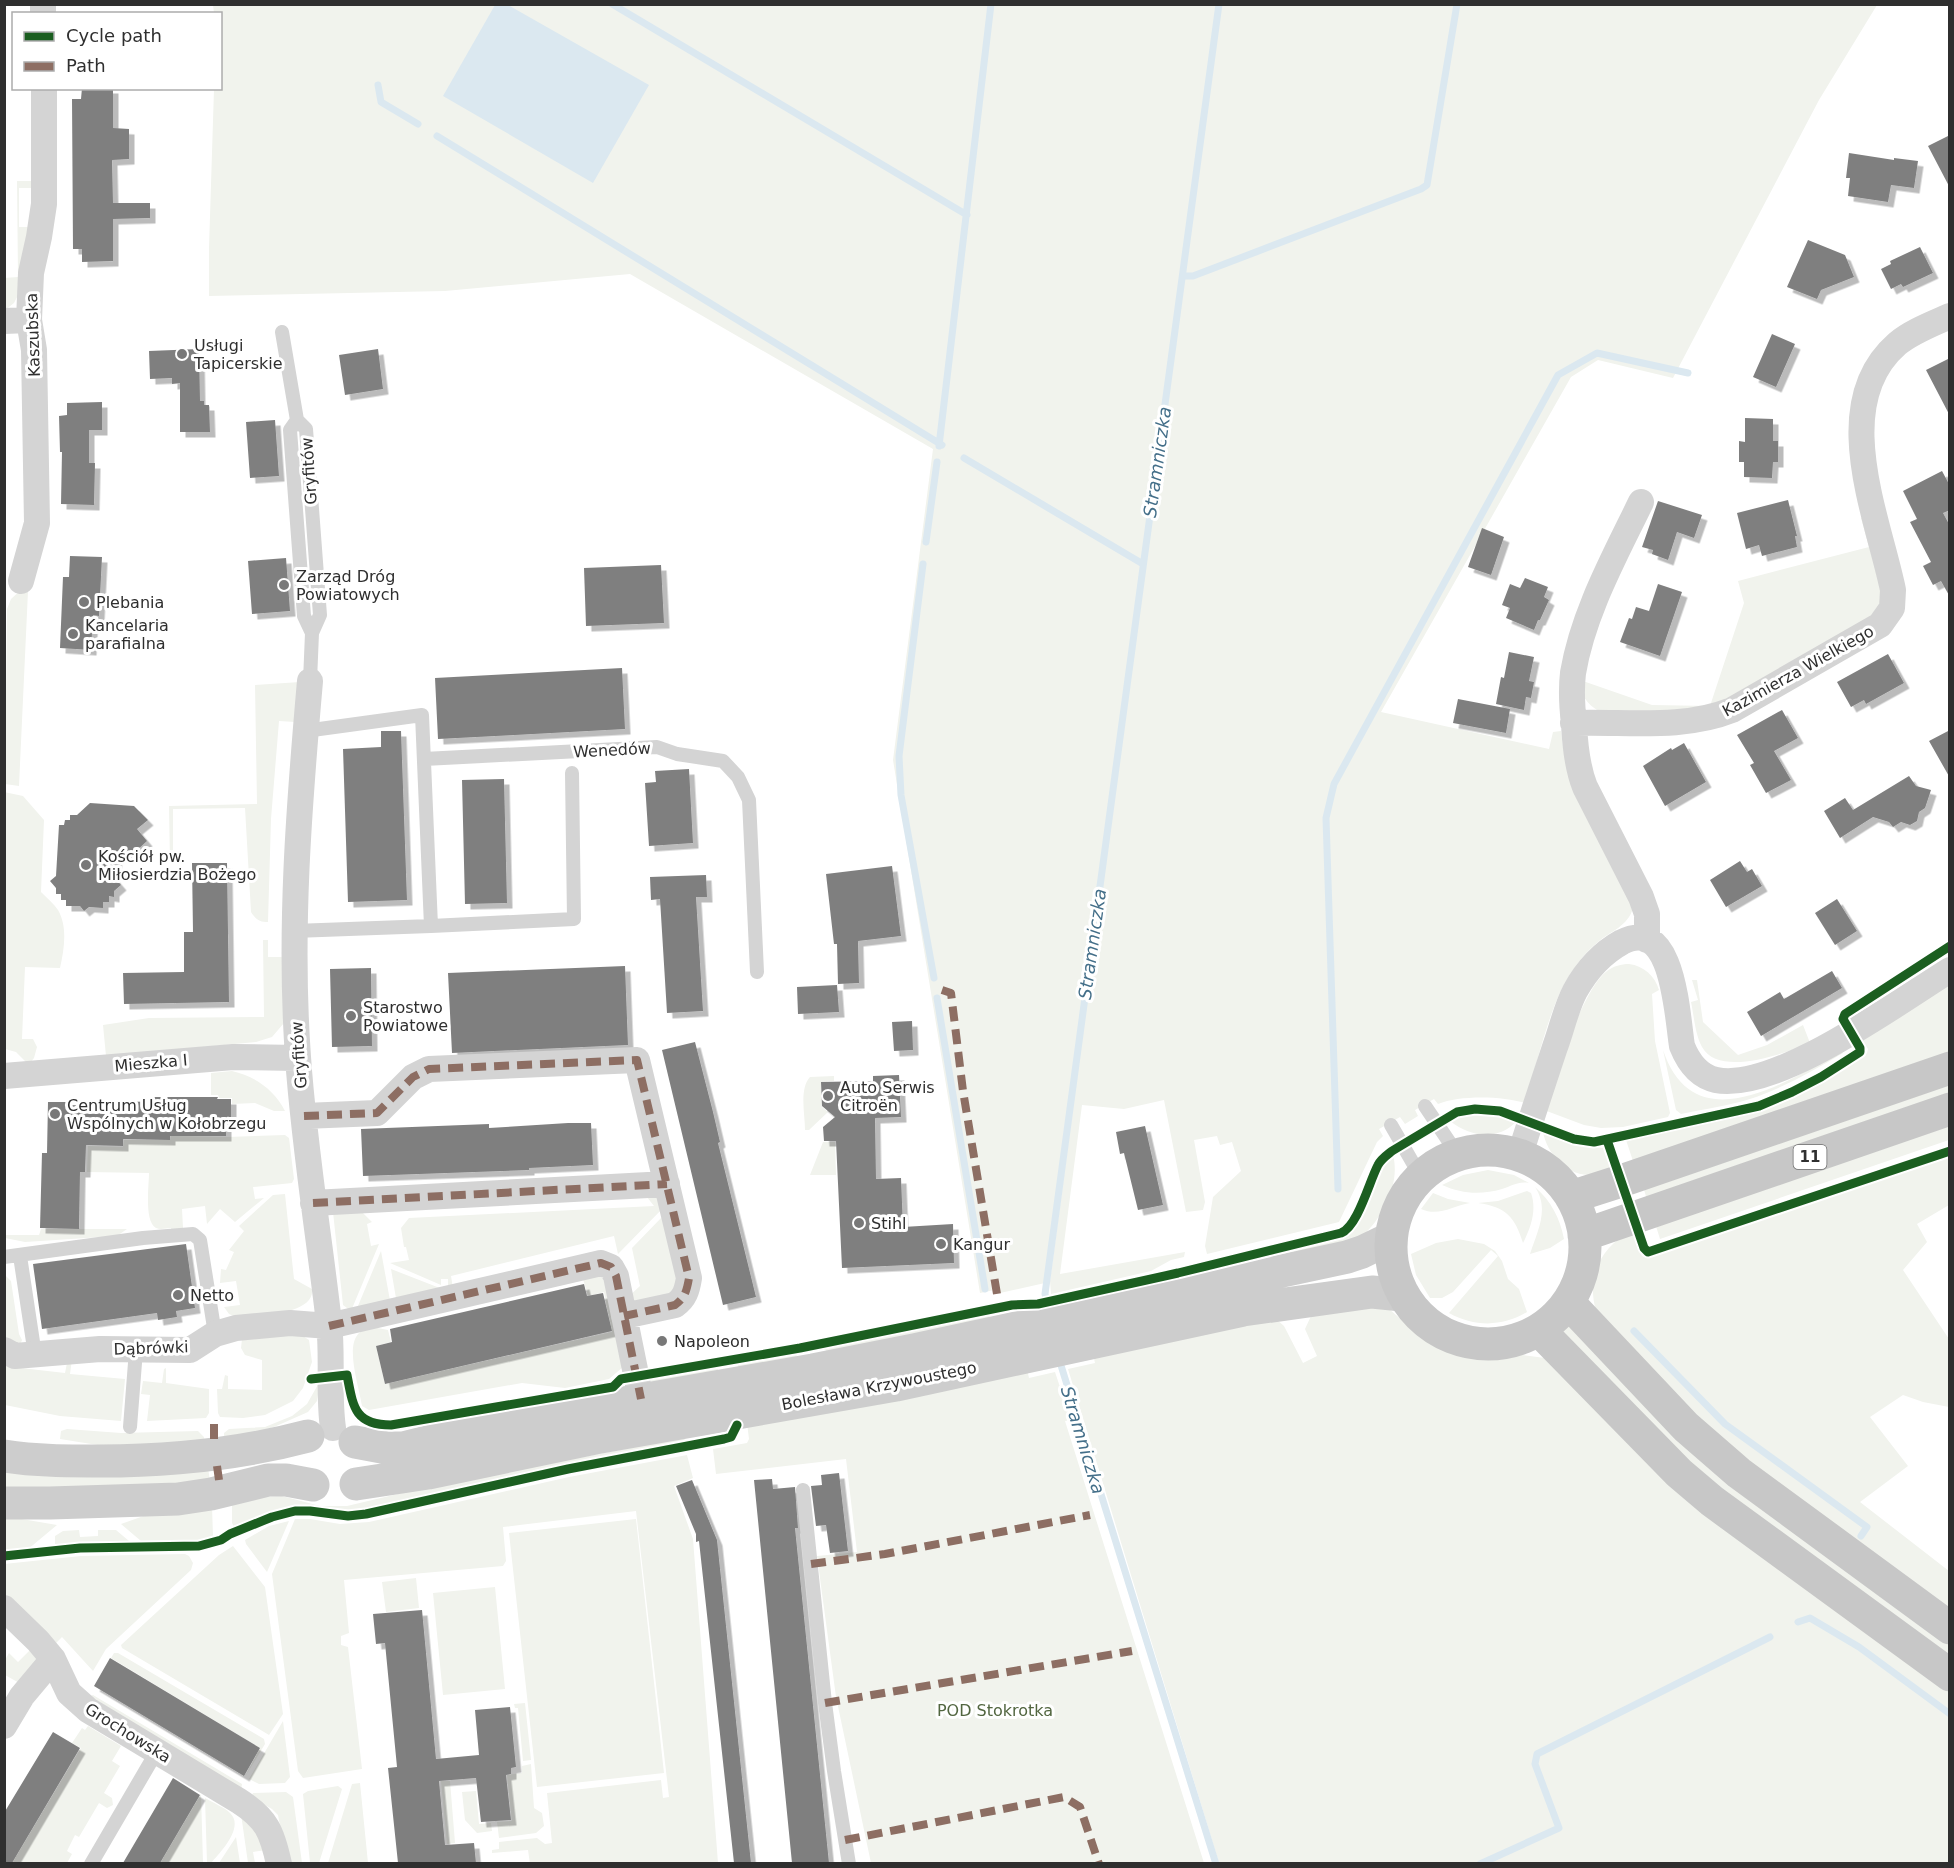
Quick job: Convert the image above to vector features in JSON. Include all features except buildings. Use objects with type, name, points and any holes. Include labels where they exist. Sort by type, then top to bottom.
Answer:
[{"type":"main road","name":"11","points":[[1571,1197],[1950,1068]]},
{"type":"main road","name":"11","points":[[1584,1235],[1950,1109]]},
{"type":"main road","points":[[1489,1150],[1520,1155],[1549,1172],[1571,1197],[1580,1215],[1584,1235],[1585,1253],[1582,1270],[1577,1287],[1568,1302],[1555,1318],[1539,1330],[1505,1343],[1486,1345],[1468,1343],[1434,1329],[1420,1317],[1402,1295],[1392,1268],[1391,1238],[1396,1216],[1410,1188],[1444,1160],[1458,1155],[1489,1150]]},
{"type":"main road","name":"Bolesława Krzywoustego","points":[[356,1484],[428,1473],[595,1438],[896,1385],[1053,1335],[1347,1257],[1391,1238]]},
{"type":"main road","name":"Bolesława Krzywoustego","points":[[4,1456],[64,1461],[176,1459],[332,1435],[387,1448],[404,1448],[492,1426],[813,1370],[1364,1293],[1386,1292],[1402,1295]]},
{"type":"main road","points":[[1568,1302],[1686,1427],[1712,1451],[1950,1628]]},
{"type":"main road","points":[[1539,1330],[1679,1473],[1712,1501],[1950,1675]]},
{"type":"main road","points":[[4,1503],[178,1499],[211,1494],[268,1480],[294,1481],[313,1485],[330,1494],[340,1493],[356,1484],[361,1463],[332,1435],[304,1446],[303,1459],[307,1476],[313,1485]]},
{"type":"street","name":"Kaszubska","points":[[21,581],[37,523],[34,350],[17,321],[31,273],[44,204],[44,90]]},
{"type":"street","name":"Kazimierza Wielkiego","points":[[1574,723],[1685,722],[1706,719],[1732,710],[1880,626],[1892,608],[1893,590],[1862,455],[1861,431],[1864,406],[1869,384],[1882,361],[1897,344],[1950,316]]},
{"type":"street","points":[[1641,502],[1601,585],[1582,637],[1572,693],[1575,749],[1582,780],[1641,897],[1647,914],[1647,940]]},
{"type":"street","name":"Gryfitów","points":[[309,681],[298,821],[294,931],[298,1058],[329,1326],[332,1435]]},
{"type":"street","points":[[1520,1155],[1571,1001],[1581,982],[1596,963],[1617,945],[1631,939],[1647,940],[1656,945],[1665,957],[1686,1057],[1694,1067],[1714,1080],[1730,1081],[1773,1072],[1804,1059],[1950,970]]},
{"type":"street","name":"Mieszka I","points":[[4,1076],[233,1057],[298,1058]]},
{"type":"street","points":[[304,1116],[377,1113],[412,1077],[429,1069],[637,1060],[689,1278],[682,1300],[675,1305],[624,1316],[641,1399]]},
{"type":"street","points":[[313,1203],[667,1184]]},
{"type":"street","name":"Dąbrówki","points":[[4,1350],[15,1356],[100,1349],[190,1350],[215,1334],[237,1328],[290,1323],[329,1326],[601,1263],[611,1267],[616,1276],[624,1316]]},
{"type":"street","name":"Grochowska","points":[[4,1608],[53,1659],[69,1693],[88,1710],[158,1751],[260,1816],[269,1827],[279,1863]]},
{"type":"street","points":[[4,1726],[22,1696],[53,1659]]},
{"type":"lane","name":"Gryfitów","points":[[282,332],[297,420],[306,429],[320,615],[312,633]]},
{"type":"lane","name":"Gryfitów","points":[[297,420],[290,430],[304,616],[312,633]]},
{"type":"lane","name":"Gryfitów","points":[[297,528],[314,527]]},
{"type":"lane","points":[[309,681],[312,633]]},
{"type":"lane","points":[[305,731],[422,716],[431,926]]},
{"type":"lane","name":"Wenedów","points":[[424,759],[657,747],[677,754],[723,760],[738,777],[749,800],[757,972]]},
{"type":"lane","points":[[294,931],[574,919],[572,773]]},
{"type":"lane","points":[[1425,1106],[1458,1155]]},
{"type":"lane","points":[[1391,1125],[1421,1177]]},
{"type":"lane","points":[[4,1257],[143,1238],[193,1234],[200,1240],[215,1334]]},
{"type":"lane","points":[[20,1256],[35,1355]]},
{"type":"lane","points":[[130,1427],[136,1350]]},
{"type":"lane","points":[[803,1490],[825,1703],[849,1863]]},
{"type":"lane","points":[[91,1863],[158,1751]]},
{"type":"green space","points":[[213,5],[1877,5],[1819,100],[1673,378],[1598,360],[1571,377],[1381,712],[1549,749],[1553,732],[1561,731],[1563,748],[1633,908],[1623,924],[1590,949],[1563,986],[1544,1036],[1525,1103],[1481,1098],[1458,1099],[1438,1104],[1434,1099],[1415,1110],[1418,1116],[1405,1124],[1400,1117],[1379,1129],[1383,1136],[1377,1142],[1339,1222],[1207,1254],[1205,1246],[1213,1197],[1241,1171],[1232,1142],[1220,1145],[1217,1136],[1194,1140],[1205,1202],[1203,1210],[1186,1212],[1164,1100],[1124,1109],[1082,1105],[1060,1274],[1185,1252],[1184,1257],[1171,1260],[1151,1271],[1051,1294],[1050,1281],[1104,874],[1100,873],[1045,1283],[1000,1293],[999,1289],[980,1293],[893,760],[933,449],[630,274],[445,291],[209,296],[214,90],[222,90],[222,12],[214,12]]},
{"type":"green space","points":[[17,181],[36,181],[35,188],[19,188],[19,227],[33,227],[17,297],[14,303],[5,310],[4,278],[18,277]]},
{"type":"green space","points":[[1867,516],[1884,586],[1880,611],[1870,623],[1727,704],[1704,712],[1667,715],[1611,714],[1595,709],[1584,698],[1579,683],[1581,663],[1606,591],[1610,592],[1580,680],[1652,705],[1710,706],[1744,603],[1738,581],[1869,547],[1861,518]]},
{"type":"green space","points":[[33,579],[28,591],[19,786],[5,784],[7,609],[11,599]]},
{"type":"green space","points":[[300,682],[295,722],[279,721],[271,819],[268,922],[263,922],[256,919],[251,912],[245,808],[173,809],[173,863],[170,863],[169,806],[257,804],[255,685]]},
{"type":"green space","points":[[4,792],[23,796],[44,820],[41,892],[58,910],[64,931],[60,968],[25,967],[22,1039],[33,1039],[37,1047],[30,1063],[27,1063],[16,1052],[5,1049]]},
{"type":"green space","points":[[263,940],[268,940],[268,957],[284,957],[284,1023],[272,1037],[256,1042],[106,1056],[103,1025],[149,1018],[264,1017]]},
{"type":"green space","points":[[1629,964],[1648,972],[1655,980],[1659,990],[1652,994],[1655,1041],[1670,1113],[1668,1117],[1623,1127],[1601,1128],[1584,1125],[1544,1110],[1570,1035],[1588,996],[1607,971]]},
{"type":"green space","points":[[1692,980],[1697,980],[1703,1022],[1738,1055],[1767,1045],[1803,1025],[1810,1043],[1770,1057],[1753,1060],[1723,1061],[1711,1056],[1702,1047],[1696,1031],[1691,1002],[1698,1000]]},
{"type":"green space","points":[[1949,983],[1949,1055],[1634,1164],[1626,1140],[1759,1109],[1794,1096],[1867,1053],[1868,1049],[1861,1039]]},
{"type":"green space","points":[[1663,1050],[1677,1078],[1696,1094],[1719,1099],[1744,1097],[1770,1089],[1841,1051],[1843,1053],[1798,1079],[1762,1095],[1733,1104],[1681,1114],[1676,1110]]},
{"type":"green space","points":[[232,1071],[248,1076],[263,1085],[275,1096],[285,1111],[274,1111],[255,1103],[232,1104],[232,1098],[219,1098],[218,1095],[211,1095],[211,1073]]},
{"type":"green space","points":[[834,1076],[834,1081],[821,1082],[822,1107],[828,1112],[809,1130],[805,1130],[803,1102],[807,1082],[810,1077]]},
{"type":"green space","points":[[1949,1082],[1949,1095],[1647,1200],[1643,1186]]},
{"type":"green space","points":[[1489,1113],[1516,1122],[1500,1132],[1483,1135],[1466,1131],[1450,1121],[1464,1114]]},
{"type":"green space","points":[[1949,1122],[1949,1140],[1660,1239],[1655,1223]]},
{"type":"green space","points":[[1543,1132],[1579,1145],[1603,1148],[1612,1172],[1588,1175],[1572,1171],[1553,1155]]},
{"type":"green space","points":[[285,1135],[289,1138],[294,1179],[292,1183],[253,1187],[255,1199],[264,1198],[235,1222],[220,1209],[207,1224],[205,1206],[182,1209],[183,1228],[171,1232],[171,1228],[156,1228],[150,1219],[149,1173],[87,1172],[88,1146],[123,1147],[124,1140],[170,1140],[171,1136]]},
{"type":"green space","points":[[823,1142],[835,1142],[836,1175],[810,1175]]},
{"type":"green space","points":[[1949,1154],[1949,1205],[1917,1224],[1927,1242],[1903,1270],[1949,1339],[1949,1407],[1903,1395],[1870,1417],[1908,1466],[1860,1502],[1949,1571],[1949,1614],[1734,1454],[1596,1311],[1593,1286],[1595,1274],[1604,1254],[1621,1237],[1632,1230],[1642,1256],[1645,1257]]},
{"type":"green space","points":[[1393,1155],[1395,1166],[1392,1190],[1381,1213],[1358,1240],[1223,1269],[1217,1267],[1350,1234],[1382,1166]]},
{"type":"green space","points":[[1488,1170],[1514,1175],[1529,1183],[1518,1183],[1502,1189],[1479,1193],[1464,1192],[1442,1185],[1463,1175]]},
{"type":"green space","points":[[1535,1187],[1554,1210],[1564,1239],[1550,1248],[1530,1254],[1542,1212],[1542,1204]]},
{"type":"green space","points":[[653,1191],[666,1205],[618,1254],[614,1236],[451,1276],[453,1288],[448,1287],[448,1279],[441,1279],[441,1285],[390,1263],[409,1260],[401,1228],[409,1218],[654,1206],[643,1192]]},
{"type":"green space","points":[[1527,1191],[1531,1193],[1533,1199],[1533,1212],[1531,1225],[1523,1243],[1517,1226],[1508,1215],[1496,1207],[1478,1203],[1498,1201]]},
{"type":"green space","points":[[1433,1193],[1448,1199],[1470,1203],[1434,1212],[1421,1209]]},
{"type":"green space","points":[[285,1194],[294,1279],[312,1289],[310,1298],[295,1309],[238,1318],[229,1314],[224,1307],[240,1305],[236,1281],[220,1283],[221,1269],[226,1270],[234,1252],[229,1250],[244,1231],[239,1226],[273,1195]]},
{"type":"green space","points":[[333,1212],[362,1212],[372,1222],[367,1224],[371,1246],[379,1244],[351,1311],[343,1305]]},
{"type":"green space","points":[[662,1217],[680,1293],[638,1308],[627,1298],[640,1286],[632,1248]]},
{"type":"green space","points":[[41,1229],[127,1229],[117,1236],[25,1242],[5,1238],[5,1235],[39,1235]]},
{"type":"green space","points":[[1458,1239],[1484,1244],[1495,1251],[1502,1261],[1508,1279],[1519,1289],[1527,1312],[1498,1323],[1468,1321],[1449,1313],[1498,1256],[1491,1250],[1453,1292],[1442,1298],[1430,1298],[1416,1275],[1411,1254],[1436,1243]]},
{"type":"green space","points":[[381,1251],[391,1306],[355,1313]]},
{"type":"green space","points":[[391,1269],[450,1292],[397,1304]]},
{"type":"green space","points":[[4,1274],[11,1281],[19,1334],[22,1340],[20,1345],[15,1345],[5,1337]]},
{"type":"green space","points":[[601,1276],[606,1283],[623,1367],[609,1379],[565,1388],[522,1383],[369,1410],[362,1406],[353,1352],[355,1340],[360,1332],[371,1328],[388,1330],[391,1342],[376,1346],[385,1384],[612,1332],[604,1292],[588,1296],[583,1279]]},
{"type":"green space","points":[[1362,1304],[1389,1309],[1425,1340],[1453,1354],[1485,1359],[1522,1355],[1545,1358],[1949,1690],[1949,1863],[1219,1863],[1068,1369],[1095,1363],[1093,1354],[1276,1319],[1284,1326],[1303,1363],[1317,1356],[1305,1329],[1311,1316]]},
{"type":"green space","points":[[992,1313],[984,1324],[828,1352],[821,1347]]},
{"type":"green space","points":[[1569,1324],[1949,1642],[1949,1661],[1714,1488],[1560,1332]]},
{"type":"green space","points":[[300,1334],[309,1340],[312,1362],[303,1388],[293,1401],[265,1415],[243,1418],[220,1417],[217,1389],[222,1389],[225,1375],[228,1376],[228,1389],[262,1390],[262,1360],[245,1355],[241,1348],[242,1339]]},
{"type":"green space","points":[[800,1351],[794,1359],[737,1370],[739,1361]]},
{"type":"green space","points":[[68,1358],[72,1359],[70,1374],[125,1379],[121,1421],[60,1416],[5,1405],[4,1361],[21,1368],[65,1373]]},
{"type":"green space","points":[[714,1366],[719,1373],[653,1383],[646,1378]]},
{"type":"green space","points":[[166,1368],[166,1383],[209,1389],[209,1413],[206,1418],[147,1421],[150,1395],[141,1394],[143,1381],[162,1383]]},
{"type":"green space","name":"POD Stokrotka","points":[[1027,1369],[1029,1378],[1055,1372],[1071,1420],[1065,1421],[1204,1863],[871,1863],[836,1697],[817,1556],[857,1552],[846,1459],[716,1474],[713,1449],[747,1443],[749,1439],[747,1423]]},
{"type":"green space","points":[[320,1381],[317,1401],[308,1412],[274,1427],[224,1442],[224,1433],[229,1429],[265,1427],[292,1416],[307,1404]]},
{"type":"green space","points":[[67,1429],[121,1433],[198,1431],[204,1437],[205,1444],[129,1450],[60,1439],[61,1431]]},
{"type":"green space","points":[[683,1438],[689,1443],[567,1465],[366,1511],[297,1508],[271,1514],[239,1529],[232,1523],[232,1503],[253,1497],[282,1496],[320,1506],[347,1506],[440,1484]]},
{"type":"green space","points":[[687,1455],[693,1478],[674,1486],[693,1539],[718,1863],[530,1864],[528,1850],[492,1853],[492,1850],[499,1849],[499,1842],[537,1838],[545,1844],[552,1843],[547,1793],[661,1780],[663,1798],[669,1797],[636,1511],[503,1527],[506,1561],[503,1566],[344,1580],[349,1633],[341,1636],[341,1645],[348,1647],[362,1769],[303,1778],[298,1771],[272,1574],[295,1519],[340,1524],[369,1522],[569,1477]]},
{"type":"green space","points":[[208,1467],[210,1482],[5,1490],[4,1468]]},
{"type":"green space","points":[[212,1506],[213,1536],[206,1542],[149,1543],[141,1541],[121,1524],[155,1512]]},
{"type":"green space","points":[[4,1516],[57,1525],[27,1550],[5,1553]]},
{"type":"green space","points":[[636,1519],[664,1773],[537,1787],[509,1533]]},
{"type":"green space","points":[[289,1521],[267,1572],[245,1540],[269,1526]]},
{"type":"green space","points":[[79,1530],[80,1537],[98,1536],[98,1530],[116,1530],[129,1541],[125,1544],[60,1547],[55,1545],[55,1536],[63,1531]]},
{"type":"green space","points":[[233,1546],[265,1587],[283,1714],[269,1735],[122,1648],[121,1645],[219,1555]]},
{"type":"green space","points":[[185,1554],[193,1563],[191,1570],[106,1649],[93,1671],[62,1637],[55,1644],[5,1594],[4,1564],[81,1556]]},
{"type":"green space","points":[[416,1578],[419,1608],[386,1612],[382,1582]]},
{"type":"green space","points":[[495,1587],[505,1689],[443,1695],[433,1593]]},
{"type":"green space","points":[[32,1648],[37,1659],[21,1684],[5,1675],[5,1660],[9,1653],[18,1662]]},
{"type":"green space","points":[[114,1653],[118,1653],[264,1739],[265,1744],[245,1777],[260,1748],[111,1658]]},
{"type":"green space","points":[[93,1695],[242,1784],[241,1791],[90,1696]]},
{"type":"green space","points":[[525,1703],[531,1760],[523,1761],[518,1708],[515,1708],[514,1704]]},
{"type":"green space","points":[[283,1721],[290,1777],[285,1783],[259,1784],[249,1779]]},
{"type":"green space","points":[[88,1726],[121,1746],[112,1761],[120,1766],[104,1793],[112,1798],[113,1805],[107,1808],[99,1803],[79,1837],[75,1835],[67,1851],[72,1854],[67,1863],[12,1863],[81,1748],[72,1743],[82,1728],[85,1730]]},
{"type":"green space","points":[[531,1764],[534,1808],[542,1813],[544,1826],[536,1833],[499,1838],[497,1822],[512,1821],[507,1775],[522,1773],[522,1766]]},
{"type":"green space","points":[[441,1781],[450,1781],[455,1843],[447,1844]]},
{"type":"green space","points":[[360,1783],[368,1863],[328,1863],[352,1784]]},
{"type":"green space","points":[[338,1786],[342,1789],[319,1863],[310,1863],[303,1794],[308,1791]]},
{"type":"green space","points":[[476,1791],[479,1824],[491,1823],[492,1831],[477,1833],[465,1820],[462,1792]]},
{"type":"green space","points":[[286,1792],[293,1797],[302,1863],[287,1863],[278,1815],[251,1797],[253,1793]]},
{"type":"green space","points":[[201,1794],[203,1863],[160,1863]]},
{"type":"green space","points":[[205,1798],[230,1813],[235,1825],[230,1840],[211,1863],[207,1863]]},
{"type":"green space","points":[[241,1814],[253,1826],[266,1850],[253,1852],[255,1863],[248,1863]]},
{"type":"green space","points":[[236,1837],[240,1863],[219,1863]]},
{"type":"shaded area","points":[[495,5],[508,5],[649,85],[593,183],[443,96]]},
{"type":"waterway","points":[[612,4],[967,215]]},
{"type":"waterway","points":[[939,446],[991,4]]},
{"type":"waterway","name":"Stramniczka","points":[[1049,1313],[1045,1294],[1219,4]]},
{"type":"waterway","points":[[1183,276],[1193,276],[1427,185],[1457,4]]},
{"type":"waterway","points":[[378,85],[381,102],[418,124]]},
{"type":"waterway","points":[[437,136],[942,445]]},
{"type":"waterway","points":[[1338,1189],[1326,818],[1334,784],[1558,375],[1597,353],[1688,373]]},
{"type":"waterway","points":[[964,458],[1143,564]]},
{"type":"waterway","points":[[926,542],[937,462]]},
{"type":"waterway","points":[[923,564],[899,756],[901,795],[934,978]]},
{"type":"waterway","points":[[937,998],[985,1289]]},
{"type":"waterway","points":[[1634,1331],[1725,1424],[1867,1527],[1861,1536]]},
{"type":"waterway","name":"Stramniczka","points":[[1059,1359],[1216,1864]]},
{"type":"waterway","points":[[1798,1622],[1810,1618],[1859,1647],[1950,1714]]},
{"type":"waterway","points":[[1480,1864],[1559,1828],[1535,1764],[1537,1754],[1770,1637]]},
{"type":"marked path","points":[[942,990],[951,993],[963,1091],[997,1294]]},
{"type":"marked path","points":[[304,1116],[377,1113],[413,1077],[429,1069],[637,1060],[689,1278],[685,1293],[675,1305],[624,1316]]},
{"type":"marked path","points":[[313,1203],[667,1184]]},
{"type":"marked path","points":[[329,1326],[601,1263],[611,1267],[616,1276],[641,1399]]},
{"type":"marked path","points":[[214,1424],[214,1443]]},
{"type":"marked path","points":[[217,1466],[219,1480]]},
{"type":"marked path","points":[[811,1564],[885,1554],[1090,1515]]},
{"type":"marked path","points":[[825,1703],[1132,1651]]},
{"type":"marked path","points":[[845,1840],[1064,1797],[1080,1807],[1099,1864]]},
{"type":"cycle path","points":[[311,1379],[347,1375],[357,1412],[369,1422],[391,1425],[613,1387],[621,1379],[800,1348],[1012,1305],[1038,1304],[1341,1233],[1353,1222],[1358,1213],[1382,1159],[1457,1112],[1475,1109],[1500,1111],[1574,1139],[1594,1142],[1759,1106],[1792,1092],[1860,1052],[1860,1048],[1843,1019],[1845,1014],[1950,946]]},
{"type":"cycle path","points":[[1607,1140],[1644,1248],[1648,1252],[1950,1151]]},
{"type":"cycle path","points":[[4,1556],[80,1548],[199,1546],[221,1540],[272,1517],[295,1511],[348,1516],[366,1514],[568,1469],[724,1439],[731,1437],[737,1425]]},
{"type":"place","name":"Usługi Tapicerskie","points":[[182,354]]},
{"type":"place","name":"Zarząd Dróg Powiatowych","points":[[284,585]]},
{"type":"place","name":"Plebania","points":[[84,602]]},
{"type":"place","name":"Kancelaria parafialna","points":[[73,634]]},
{"type":"place","name":"Kościół pw. Miłosierdzia Bożego","points":[[86,865]]},
{"type":"place","name":"Starostwo Powiatowe","points":[[351,1016]]},
{"type":"place","name":"Auto Serwis Citroën","points":[[828,1096]]},
{"type":"place","name":"Centrum Usług Wspólnych w Kołobrzegu","points":[[55,1114]]},
{"type":"place","name":"Stihl","points":[[859,1223]]},
{"type":"place","name":"Kangur","points":[[941,1244]]},
{"type":"place","name":"Netto","points":[[178,1295]]},
{"type":"place","name":"Napoleon","points":[[662,1341]]}]
